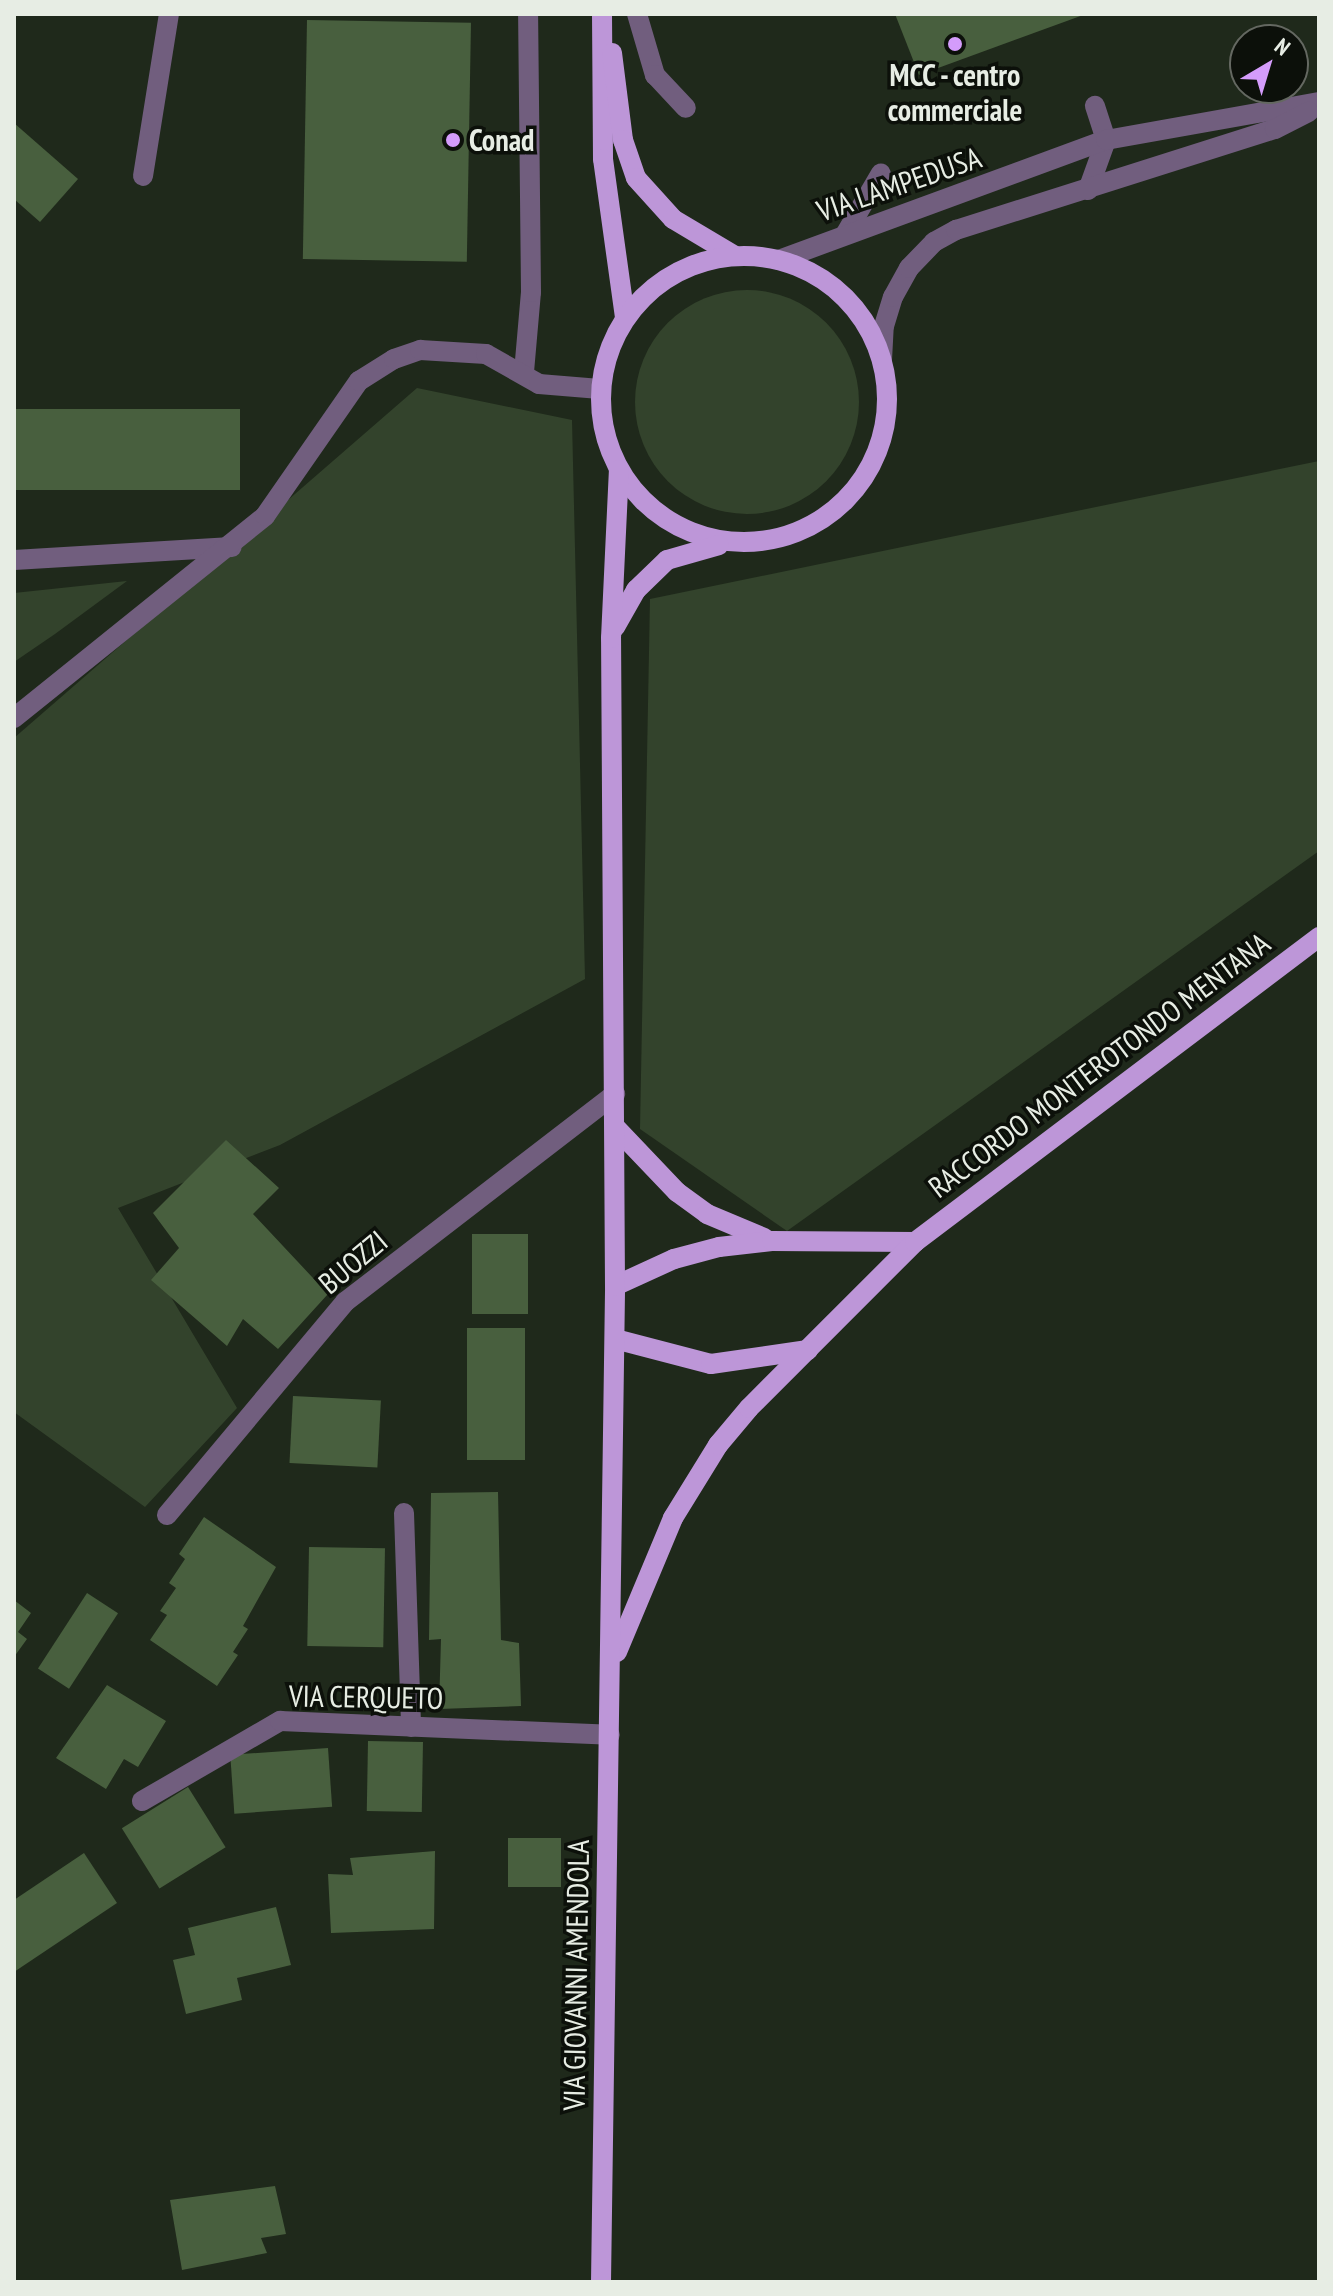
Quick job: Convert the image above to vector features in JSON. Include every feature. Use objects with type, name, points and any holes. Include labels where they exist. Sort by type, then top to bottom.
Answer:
[{"type":"main road","points":[[603,14],[623,140],[636,178],[673,219],[735,256]]},
{"type":"main road","points":[[603,14],[605,181],[625,317]]},
{"type":"main road","points":[[611,638],[636,590],[667,560],[685,551],[777,539],[813,526],[844,503],[868,473],[883,437],[888,399],[882,360],[861,315],[825,280],[779,260],[735,256],[693,265],[655,286],[625,317],[608,352],[600,389],[603,431],[619,470],[640,499],[669,522],[702,537],[738,543]]},
{"type":"main road","name":"VIA GIOVANNI AMENDOLA","points":[[601,2282],[615,1339],[611,638],[619,470]]},
{"type":"main road","name":"RACCORDO MONTEROTONDO MENTANA","points":[[611,1669],[653,1559],[692,1483],[749,1408],[812,1349],[915,1242],[1319,937]]},
{"type":"main road","points":[[615,1127],[684,1198],[722,1221],[772,1241]]},
{"type":"main road","points":[[615,1286],[674,1259],[772,1241],[915,1242]]},
{"type":"main road","points":[[615,1339],[711,1364],[812,1349]]},
{"type":"street","points":[[143,176],[169,14]]},
{"type":"street","points":[[524,372],[531,292],[528,14]]},
{"type":"street","points":[[637,14],[655,75],[686,108]]},
{"type":"street","name":"VIA LAMPEDUSA","points":[[779,260],[1106,140],[1319,104]]},
{"type":"street","name":"VIA LAMPEDUSA","points":[[882,360],[884,326],[893,297],[909,268],[934,242],[956,230],[1275,129],[1319,104]]},
{"type":"street","points":[[1088,190],[1106,140],[1095,106]]},
{"type":"street","points":[[846,233],[881,173]]},
{"type":"street","points":[[14,718],[232,547],[265,516],[359,381],[394,359],[420,350],[486,354],[524,372],[539,384],[600,389]]},
{"type":"street","points":[[14,560],[232,547]]},
{"type":"street","name":"BUOZZI","points":[[167,1515],[345,1302],[615,1094]]},
{"type":"street","points":[[404,1513],[411,1727]]},
{"type":"street","name":"VIA CERQUETO","points":[[142,1801],[280,1721],[610,1735]]},
{"type":"green space","points":[[747,290],[790,298],[826,323],[851,359],[859,402],[851,445],[826,481],[790,506],[747,514],[704,506],[668,481],[643,445],[635,402],[643,359],[668,323],[704,298]]},
{"type":"green space","points":[[417,388],[572,420],[585,979],[280,1145],[118,1208],[237,1408],[145,1507],[14,1412],[14,738]]},
{"type":"green space","points":[[1319,461],[1319,851],[787,1231],[640,1129],[650,599]]},
{"type":"green space","points":[[127,581],[55,634],[14,662],[14,593]]},
{"type":"building","name":"MCC - centro commerciale","points":[[895,14],[1086,14],[919,75]]},
{"type":"building","points":[[307,20],[471,23],[467,262],[303,259]]},
{"type":"building","points":[[14,123],[78,179],[40,222],[14,199]]},
{"type":"building","points":[[14,409],[240,409],[240,490],[14,490]]},
{"type":"building","points":[[226,1140],[279,1188],[253,1214],[328,1294],[278,1349],[243,1319],[227,1346],[151,1280],[179,1248],[153,1213]]},
{"type":"building","points":[[472,1234],[528,1234],[528,1314],[472,1314]]},
{"type":"building","points":[[467,1328],[525,1328],[525,1460],[467,1460]]},
{"type":"building","points":[[293,1396],[381,1401],[377,1468],[289,1463]]},
{"type":"building","points":[[498,1492],[501,1640],[519,1643],[521,1706],[439,1709],[441,1639],[429,1640],[431,1493]]},
{"type":"building","points":[[204,1517],[276,1567],[243,1626],[248,1629],[233,1652],[238,1655],[217,1686],[150,1640],[167,1615],[160,1611],[176,1588],[169,1583],[185,1559],[179,1554]]},
{"type":"building","points":[[309,1547],[385,1548],[383,1647],[307,1646]]},
{"type":"building","points":[[87,1593],[118,1613],[69,1689],[38,1668]]},
{"type":"building","points":[[14,1600],[31,1613],[18,1632],[27,1639],[14,1657]]},
{"type":"building","points":[[107,1685],[166,1721],[138,1767],[124,1759],[106,1789],[56,1758]]},
{"type":"building","points":[[368,1741],[423,1742],[422,1812],[367,1811]]},
{"type":"building","points":[[328,1748],[332,1807],[234,1814],[230,1755]]},
{"type":"building","points":[[188,1787],[226,1847],[159,1889],[122,1828]]},
{"type":"building","points":[[508,1838],[561,1838],[561,1887],[508,1887]]},
{"type":"building","points":[[435,1851],[434,1929],[331,1933],[328,1874],[353,1875],[350,1858]]},
{"type":"building","points":[[84,1853],[117,1903],[14,1972],[14,1900]]},
{"type":"building","points":[[276,1907],[291,1965],[237,1978],[242,2000],[186,2014],[173,1960],[195,1955],[188,1928]]},
{"type":"building","points":[[275,2186],[286,2234],[261,2238],[267,2253],[182,2270],[170,2200]]},
{"type":"place","name":"MCC - centro commerciale","points":[[955,44]]},
{"type":"place","name":"Conad","points":[[453,140]]}]
